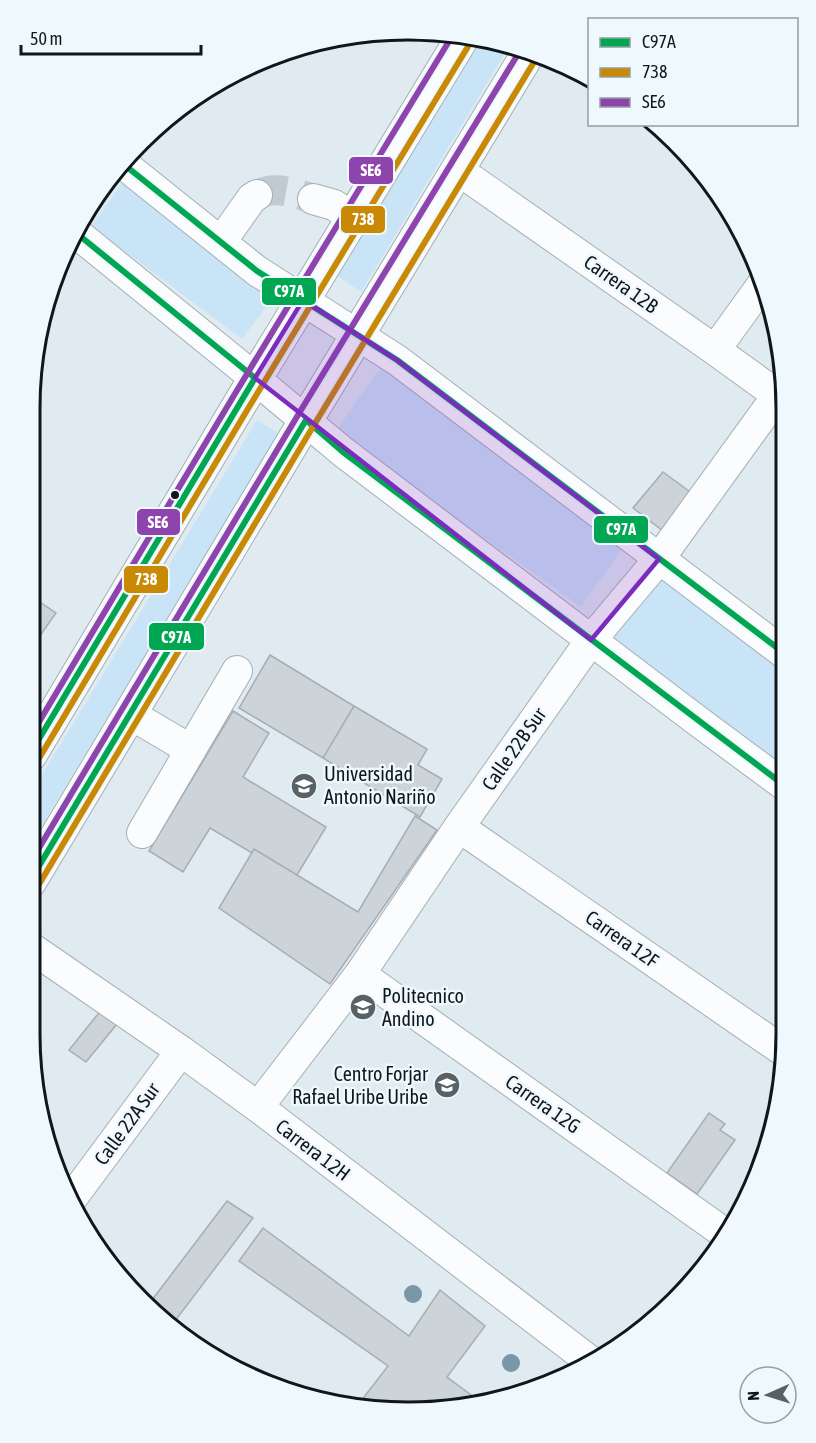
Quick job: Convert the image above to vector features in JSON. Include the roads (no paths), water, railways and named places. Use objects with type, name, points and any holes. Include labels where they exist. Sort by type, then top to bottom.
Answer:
[{"type":"main road","points":[[40,738],[255,378],[458,44]]},
{"type":"main road","points":[[40,864],[524,60]]},
{"type":"street","points":[[129,169],[257,271],[396,360],[776,646]]},
{"type":"street","name":"Carrera 12B","points":[[458,170],[775,394]]},
{"type":"street","points":[[221,242],[252,198],[257,195]]},
{"type":"street","points":[[313,198],[334,205],[353,218]]},
{"type":"street","points":[[82,238],[352,459],[776,779]]},
{"type":"street","points":[[715,350],[757,292]]},
{"type":"street","name":"Calle 22B Sur","points":[[258,1107],[360,974],[459,827],[591,640],[659,559],[776,403]]},
{"type":"street","points":[[142,833],[237,671]]},
{"type":"street","points":[[130,714],[191,750]]},
{"type":"street","name":"Carrera 12F","points":[[459,827],[776,1045]]},
{"type":"street","name":"Carrera 12H","points":[[40,954],[258,1107],[585,1357]]},
{"type":"street","name":"Carrera 12G","points":[[360,974],[719,1230]]},
{"type":"street","name":"Calle 22A Sur","points":[[76,1193],[181,1051]]},
{"type":"tunnel","points":[[257,195],[278,190],[313,199]]},
{"type":"place","name":"Universidad Antonio Nariño","points":[[304,786]]},
{"type":"place","name":"Politecnico Andino","points":[[363,1007]]},
{"type":"place","name":"Centro Forjar Rafael Uribe Uribe","points":[[447,1085]]}]
